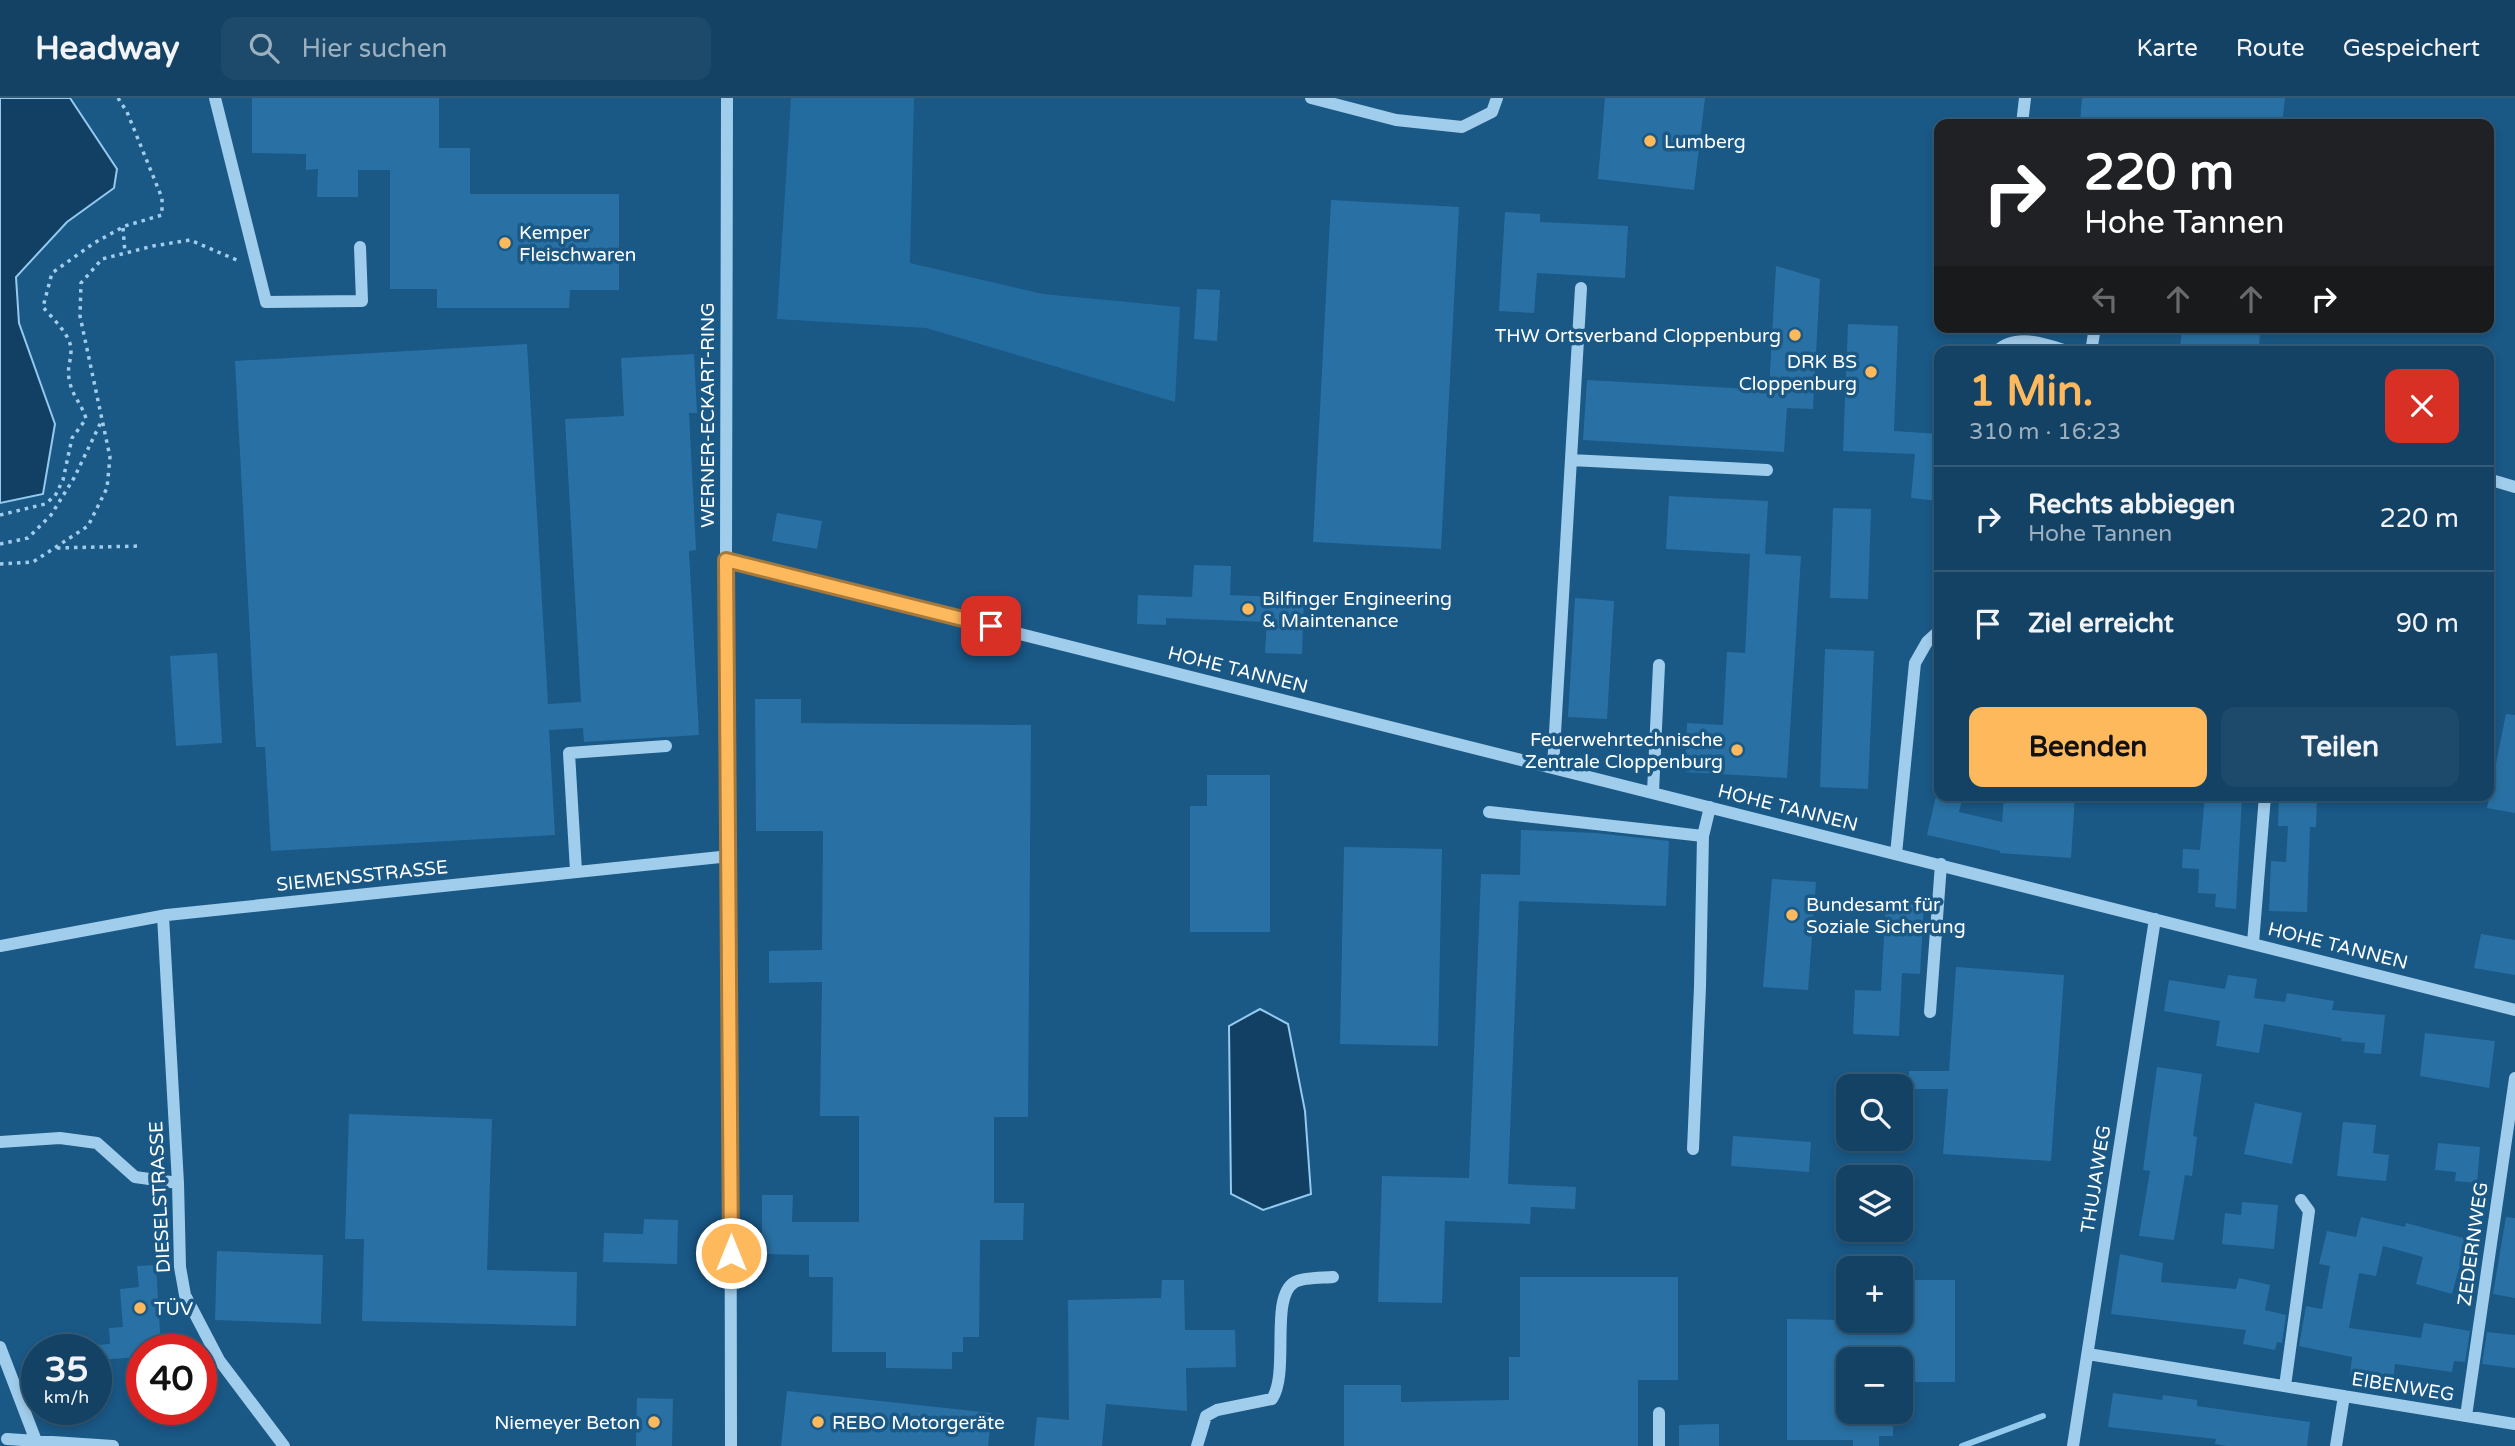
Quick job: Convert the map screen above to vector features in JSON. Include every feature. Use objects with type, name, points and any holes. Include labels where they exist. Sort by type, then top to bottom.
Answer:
[{"type":"street","points":[[215,98],[266,302],[362,301],[360,247]]},
{"type":"street","name":"WERNER-ECKART-RING","points":[[727,98],[726,560],[730,856],[731,1446]]},
{"type":"street","points":[[1311,98],[1396,120],[1462,127],[1492,112],[1497,98]]},
{"type":"street","points":[[2023,119],[2025,98]]},
{"type":"street","points":[[1553,767],[1581,288]]},
{"type":"street","points":[[2005,346],[2031,340],[2050,346]]},
{"type":"street","points":[[1571,460],[1767,470]]},
{"type":"street","points":[[2494,481],[2515,487]]},
{"type":"street","name":"HOHE TANNEN","points":[[726,560],[2515,1010]]},
{"type":"street","points":[[1896,853],[1916,663],[1927,642],[1934,636]]},
{"type":"street","points":[[1653,792],[1659,665]]},
{"type":"street","points":[[576,872],[569,753],[666,746]]},
{"type":"street","points":[[2253,943],[2266,801]]},
{"type":"street","points":[[1693,1149],[1703,836],[1710,807]]},
{"type":"street","points":[[1489,812],[1703,836]]},
{"type":"street","name":"SIEMENSSTRASSE","points":[[0,946],[163,916],[730,856]]},
{"type":"street","points":[[1930,1012],[1941,864]]},
{"type":"street","name":"DIESELSTRASSE","points":[[163,916],[180,1267],[185,1295],[219,1360],[284,1446]]},
{"type":"street","name":"THUJAWEG","points":[[2073,1446],[2155,919]]},
{"type":"street","name":"ZEDERNWEG","points":[[2466,1416],[2515,1078]]},
{"type":"street","points":[[0,1142],[60,1138],[97,1143],[135,1177],[178,1183]]},
{"type":"street","points":[[2285,1386],[2309,1211],[2301,1200]]},
{"type":"street","points":[[1197,1446],[1206,1416],[1217,1410],[1272,1399],[1278,1390],[1282,1352],[1281,1315],[1285,1292],[1295,1282],[1333,1277]]},
{"type":"street","points":[[0,1347],[36,1441]]},
{"type":"street","name":"EIBENWEG","points":[[2088,1354],[2515,1424]]},
{"type":"street","points":[[2336,1446],[2344,1396]]},
{"type":"street","points":[[1659,1413],[1659,1446]]},
{"type":"street","points":[[7,1439],[113,1446]]},
{"type":"path","points":[[0,515],[45,504],[55,496],[64,480],[72,438],[86,419],[84,411],[74,398],[70,382],[67,368],[71,349],[68,339],[43,307],[52,273],[94,243],[122,228],[162,215],[162,198],[127,112],[118,98]]},
{"type":"path","points":[[122,228],[125,253]]},
{"type":"path","points":[[0,564],[33,562],[88,526],[107,488],[110,457],[80,316],[81,284],[102,259],[190,240],[257,269]]},
{"type":"path","points":[[0,544],[27,538],[51,515],[74,478],[102,420]]},
{"type":"path","points":[[55,548],[142,546]]},
{"type":"shaded area","points":[[0,98],[70,98],[117,169],[114,188],[67,222],[16,277],[19,323],[55,424],[43,494],[0,503]]},
{"type":"shaded area","points":[[791,98],[914,98],[910,263],[1043,294],[1180,307],[1175,402],[926,328],[777,319]]},
{"type":"shaded area","points":[[1260,1009],[1288,1024],[1305,1111],[1311,1194],[1263,1210],[1231,1194],[1229,1026]]},
{"type":"building","name":"Kemper Fleischwaren","points":[[252,98],[439,98],[439,148],[470,148],[470,194],[619,194],[619,290],[570,290],[569,308],[437,308],[437,289],[390,289],[390,170],[358,170],[358,197],[317,197],[318,169],[306,170],[306,154],[252,153]]},
{"type":"building","name":"Lumberg","points":[[1605,98],[1705,98],[1694,190],[1598,179]]},
{"type":"building","points":[[2082,98],[2285,98],[2283,119],[2080,119]]},
{"type":"building","points":[[1331,200],[1459,207],[1441,549],[1313,542]]},
{"type":"building","points":[[1505,212],[1540,214],[1540,222],[1628,226],[1625,278],[1537,273],[1534,313],[1499,311]]},
{"type":"building","points":[[1776,266],[1820,279],[1813,409],[1787,408],[1784,452],[1583,440],[1587,380],[1769,390]]},
{"type":"building","points":[[1197,289],[1220,290],[1217,341],[1194,339]]},
{"type":"building","name":"DRK BS Cloppenburg","points":[[1848,324],[1898,326],[1894,431],[1934,434],[1934,500],[1911,498],[1915,454],[1843,451]]},
{"type":"building","points":[[2181,333],[2260,333],[2259,346],[2180,346]]},
{"type":"building","points":[[527,344],[548,704],[581,702],[565,419],[624,416],[621,358],[694,354],[697,413],[689,413],[696,550],[689,551],[699,735],[584,742],[583,728],[549,730],[555,835],[271,851],[265,747],[256,747],[235,361]]},
{"type":"building","points":[[1669,496],[1768,501],[1765,554],[1801,556],[1787,778],[1685,772],[1687,723],[1723,725],[1727,652],[1745,653],[1750,554],[1666,549]]},
{"type":"building","points":[[1833,508],[1871,509],[1868,599],[1830,598]]},
{"type":"building","points":[[777,513],[822,521],[817,549],[772,541]]},
{"type":"building","name":"Bilfinger Engineering & Maintenance","points":[[1194,565],[1231,566],[1230,595],[1304,598],[1302,654],[1265,653],[1267,622],[1166,618],[1166,625],[1137,624],[1138,595],[1192,597]]},
{"type":"building","points":[[1575,598],[1614,601],[1607,719],[1568,717]]},
{"type":"building","points":[[1825,649],[1874,651],[1868,789],[1820,787]]},
{"type":"building","points":[[217,653],[222,743],[176,746],[170,656]]},
{"type":"building","points":[[755,699],[801,699],[801,723],[1031,725],[1028,1117],[994,1117],[994,1203],[1024,1203],[1023,1240],[980,1240],[979,1337],[963,1337],[963,1352],[952,1352],[952,1369],[886,1368],[886,1352],[832,1352],[833,1277],[809,1277],[809,1255],[762,1254],[762,1195],[793,1195],[792,1222],[859,1222],[859,1116],[820,1116],[822,982],[769,983],[769,951],[822,950],[823,831],[756,831]]},
{"type":"building","points":[[2506,714],[2515,715],[2515,813],[2487,808],[2488,801],[2494,801],[2494,773]]},
{"type":"building","points":[[1207,775],[1270,775],[1270,932],[1190,932],[1190,806],[1207,806]]},
{"type":"building","points":[[1935,801],[1962,801],[1959,812],[2002,822],[2004,801],[2075,801],[2071,858],[2000,853],[1927,835]]},
{"type":"building","points":[[2205,801],[2242,801],[2236,909],[2215,907],[2216,894],[2198,893],[2199,869],[2182,868],[2183,849],[2200,850]]},
{"type":"building","points":[[2279,801],[2317,801],[2316,827],[2310,827],[2307,912],[2269,911],[2271,861],[2286,862],[2288,826],[2278,826]]},
{"type":"building","points":[[1521,830],[1596,833],[1669,841],[1666,906],[1519,901],[1508,1184],[1576,1187],[1575,1209],[1531,1207],[1530,1224],[1445,1221],[1442,1303],[1378,1302],[1382,1176],[1469,1178],[1481,874],[1520,875]]},
{"type":"building","points":[[1344,847],[1442,849],[1438,1046],[1340,1044]]},
{"type":"building","points":[[1772,879],[1816,882],[1808,990],[1763,987]]},
{"type":"building","points":[[1886,901],[1924,903],[1920,974],[1902,973],[1899,1036],[1853,1034],[1855,990],[1881,991]]},
{"type":"building","points":[[2481,934],[2515,940],[2515,975],[2474,968]]},
{"type":"building","points":[[1956,967],[2064,975],[2051,1161],[1943,1154],[1948,1089],[1913,1089],[1913,1074],[1909,1074],[1909,1071],[1949,1071]]},
{"type":"building","points":[[2228,975],[2257,979],[2254,998],[2285,1002],[2287,993],[2334,1001],[2332,1010],[2385,1015],[2381,1054],[2364,1053],[2365,1043],[2341,1041],[2342,1038],[2264,1024],[2259,1053],[2216,1046],[2220,1021],[2164,1011],[2169,980],[2225,989]]},
{"type":"building","points":[[2425,1033],[2495,1041],[2489,1088],[2420,1076]]},
{"type":"building","points":[[2157,1067],[2202,1074],[2193,1136],[2197,1137],[2192,1176],[2185,1175],[2174,1240],[2139,1236],[2150,1171],[2143,1170]]},
{"type":"building","points":[[2255,1103],[2302,1113],[2292,1164],[2244,1154]]},
{"type":"building","points":[[349,1114],[492,1119],[487,1270],[577,1272],[576,1326],[362,1321],[364,1239],[345,1239]]},
{"type":"building","points":[[2343,1122],[2376,1125],[2373,1153],[2389,1155],[2386,1181],[2337,1176]]},
{"type":"building","points":[[1733,1136],[1811,1142],[1809,1172],[1731,1166]]},
{"type":"building","points":[[2438,1143],[2480,1147],[2477,1183],[2455,1181],[2456,1172],[2435,1170]]},
{"type":"building","points":[[2242,1202],[2278,1205],[2274,1249],[2222,1244],[2225,1213],[2241,1215]]},
{"type":"building","points":[[2361,1217],[2405,1227],[2406,1223],[2467,1239],[2452,1294],[2416,1284],[2423,1257],[2383,1246],[2376,1276],[2359,1273],[2349,1328],[2421,1338],[2424,1323],[2470,1331],[2465,1362],[2454,1361],[2452,1372],[2395,1364],[2393,1381],[2350,1375],[2352,1357],[2299,1346],[2306,1306],[2322,1309],[2330,1266],[2319,1264],[2327,1231],[2356,1237]]},
{"type":"building","points":[[2506,1217],[2515,1218],[2515,1298],[2493,1294]]},
{"type":"building","points":[[644,1219],[678,1220],[677,1264],[603,1262],[604,1233],[643,1234]]},
{"type":"building","points":[[217,1251],[323,1255],[321,1324],[215,1320]]},
{"type":"building","points":[[2120,1254],[2163,1263],[2161,1282],[2236,1289],[2239,1278],[2270,1285],[2265,1310],[2286,1315],[2282,1343],[2277,1342],[2275,1350],[2243,1344],[2246,1330],[2111,1314]]},
{"type":"building","name":"TÜV","points":[[156,1265],[160,1334],[126,1334],[126,1358],[112,1359],[112,1334],[109,1334],[109,1328],[123,1327],[120,1289],[139,1287],[137,1266]]},
{"type":"building","points":[[1520,1277],[1678,1277],[1678,1380],[1638,1380],[1638,1446],[1344,1446],[1344,1385],[1401,1385],[1401,1402],[1509,1400],[1509,1357],[1520,1357]]},
{"type":"building","points":[[1162,1280],[1184,1280],[1185,1330],[1235,1330],[1236,1367],[1186,1368],[1187,1411],[1106,1404],[1102,1446],[1034,1446],[1037,1417],[1069,1420],[1068,1300],[1161,1298]]},
{"type":"building","points":[[1913,1280],[1955,1280],[1955,1382],[1913,1382],[1913,1347],[1836,1347],[1836,1424],[1893,1424],[1893,1436],[1879,1436],[1879,1446],[1853,1446],[1853,1440],[1787,1440],[1787,1319],[1836,1320],[1836,1333],[1913,1333]]},
{"type":"building","points":[[2487,1332],[2515,1335],[2515,1368],[2482,1364]]},
{"type":"building","points":[[787,1391],[992,1413],[988,1446],[781,1446]]},
{"type":"building","points":[[2113,1393],[2162,1400],[2163,1395],[2197,1400],[2197,1406],[2310,1422],[2307,1446],[2227,1446],[2215,1444],[2216,1439],[2108,1427]]},
{"type":"building","name":"Niemeyer Beton","points":[[637,1398],[673,1399],[672,1446],[636,1446]]},
{"type":"building","points":[[1719,1424],[1719,1446],[1679,1446],[1679,1425]]},
{"type":"waterway","points":[[1962,1446],[2043,1416]]},
{"type":"place","name":"Lumberg","points":[[1650,141]]},
{"type":"place","name":"Kemper Fleischwaren","points":[[505,243]]},
{"type":"place","name":"THW Ortsverband Cloppenburg","points":[[1795,335]]},
{"type":"place","name":"DRK BS Cloppenburg","points":[[1871,372]]},
{"type":"place","name":"Bilfinger Engineering & Maintenance","points":[[1248,609]]},
{"type":"place","name":"Feuerwehrtechnische Zentrale Cloppenburg","points":[[1737,750]]},
{"type":"place","name":"Bundesamt für Soziale Sicherung","points":[[1792,915]]},
{"type":"place","name":"TÜV","points":[[140,1308]]},
{"type":"place","name":"Niemeyer Beton","points":[[654,1422]]},
{"type":"place","name":"REBO Motorgeräte","points":[[818,1422]]},
{"type":"route","points":[[731,1253],[726,560],[991,626]]}]
